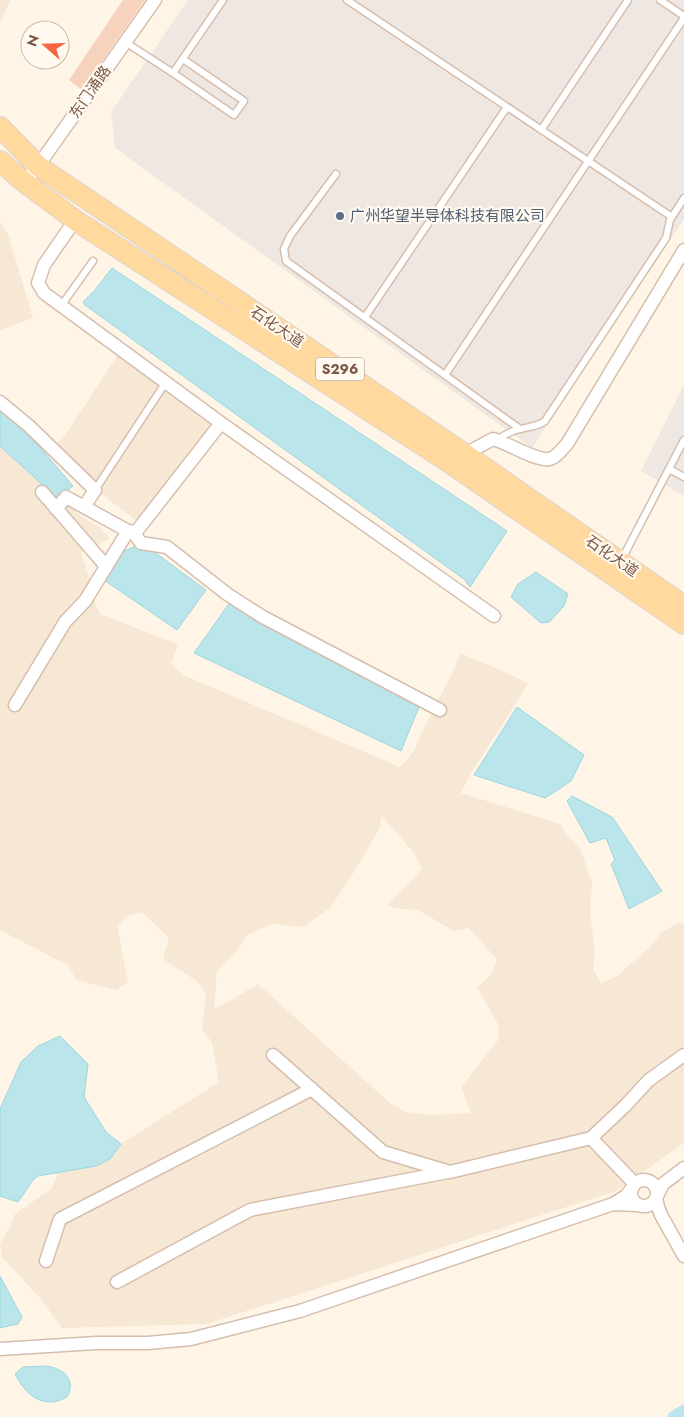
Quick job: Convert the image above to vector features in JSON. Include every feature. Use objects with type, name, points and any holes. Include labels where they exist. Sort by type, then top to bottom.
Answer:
[{"type":"main road","name":"石化大道","points":[[0,127],[38,166],[460,460],[684,624]]},
{"type":"main road","name":"石化大道","points":[[0,161],[24,182],[75,220],[621,562],[684,606]]},
{"type":"street","name":"东门涌路","points":[[24,182],[38,166],[154,0]]},
{"type":"street","points":[[75,220],[44,265],[38,283],[44,293],[221,423],[494,616]]},
{"type":"street","points":[[460,460],[493,440],[506,443],[538,458],[550,459],[556,455],[567,444],[684,250]]},
{"type":"street","points":[[0,402],[29,426],[95,490],[84,507]]},
{"type":"street","points":[[15,705],[65,622],[85,601],[106,566],[132,532],[221,423]]},
{"type":"street","points":[[42,492],[106,566]]},
{"type":"street","points":[[56,509],[66,498],[132,532],[141,542],[166,547],[227,594],[263,617],[440,710]]},
{"type":"street","points":[[117,1282],[250,1210],[450,1172],[591,1138],[625,1106],[648,1080],[684,1054]]},
{"type":"street","points":[[273,1055],[383,1152],[450,1172]]},
{"type":"street","points":[[46,1261],[60,1219],[312,1089]]},
{"type":"street","points":[[591,1138],[638,1184],[654,1185],[658,1208],[684,1256]]},
{"type":"street","points":[[613,1204],[651,1205],[663,1184],[684,1168]]},
{"type":"street","points":[[0,1349],[96,1343],[148,1343],[191,1339],[300,1311],[613,1204],[626,1196],[638,1184],[670,1178]]},
{"type":"street","points":[[638,1184],[631,1195],[635,1203],[655,1210],[661,1215]]},
{"type":"lane","points":[[173,73],[223,0]]},
{"type":"lane","points":[[347,0],[672,217]]},
{"type":"lane","points":[[541,130],[628,0]]},
{"type":"lane","points":[[445,374],[684,17],[660,0]]},
{"type":"lane","points":[[125,42],[234,116],[244,101],[183,58]]},
{"type":"lane","points":[[365,317],[507,107]]},
{"type":"lane","points":[[336,174],[290,236],[284,249],[286,261],[520,429]]},
{"type":"lane","points":[[497,440],[520,429],[538,426],[545,421],[666,238],[672,217],[684,198]]},
{"type":"lane","points":[[61,306],[93,262]]},
{"type":"lane","points":[[95,490],[166,382]]},
{"type":"lane","points":[[621,562],[684,440]]},
{"type":"lane","points":[[669,469],[684,477]]},
{"type":"shaded area","points":[[0,0],[10,0],[0,23]]},
{"type":"shaded area","points":[[188,0],[684,0],[684,219],[532,448],[115,148],[111,112]]},
{"type":"shaded area","points":[[0,222],[8,234],[33,318],[0,330]]},
{"type":"shaded area","points":[[117,356],[193,403],[214,408],[218,411],[219,418],[138,522],[52,456],[49,451],[64,437]]},
{"type":"shaded area","points":[[684,385],[684,496],[641,471]]},
{"type":"shaded area","points":[[0,445],[82,517],[99,527],[110,538],[81,553],[95,594],[95,603],[100,614],[178,644],[171,664],[183,675],[400,767],[414,751],[454,670],[460,653],[528,684],[468,778],[461,793],[560,824],[580,848],[592,883],[590,913],[595,953],[593,969],[601,983],[616,977],[651,946],[660,934],[677,923],[684,924],[684,1143],[616,1191],[207,1324],[62,1328],[40,1298],[2,1257],[0,1244],[15,1214],[51,1189],[57,1172],[96,1166],[110,1159],[121,1144],[219,1082],[212,1042],[202,1030],[206,994],[198,982],[163,959],[169,938],[142,912],[127,916],[117,926],[128,982],[116,990],[76,980],[69,966],[0,930]],"holes":[[[381,815],[414,853],[422,869],[387,906],[418,910],[454,931],[468,928],[497,959],[491,975],[477,987],[498,1024],[499,1039],[461,1087],[471,1113],[432,1115],[405,1112],[390,1103],[258,984],[214,1010],[217,971],[232,957],[247,935],[272,924],[303,927],[330,908],[380,828]]]},
{"type":"water","points":[[112,268],[507,531],[470,587],[465,580],[85,305],[83,302]]},
{"type":"water","points":[[0,405],[13,416],[73,486],[57,498],[0,446]]},
{"type":"water","points":[[138,545],[154,552],[206,590],[177,630],[104,580],[120,553]]},
{"type":"water","points":[[536,572],[568,594],[564,606],[549,622],[541,623],[511,597],[518,584]]},
{"type":"water","points":[[231,601],[419,707],[401,751],[194,653]]},
{"type":"water","points":[[517,707],[584,755],[571,781],[545,798],[474,775]]},
{"type":"water","points":[[572,796],[612,817],[662,891],[629,909],[611,864],[615,860],[606,838],[590,843],[567,801]]},
{"type":"water","points":[[60,1036],[88,1064],[84,1097],[106,1132],[121,1144],[110,1159],[96,1166],[38,1176],[33,1180],[18,1202],[0,1196],[0,1109],[21,1062],[38,1046]]},
{"type":"water","points":[[0,1276],[22,1317],[18,1324],[0,1328]]},
{"type":"water","points":[[46,1366],[58,1369],[67,1376],[70,1391],[67,1397],[54,1402],[39,1400],[25,1389],[15,1374],[23,1367]]},
{"type":"building","points":[[123,0],[145,0],[82,90],[69,80]]},
{"type":"waterway","points":[[673,1417],[684,1410]]},
{"type":"place","name":"广州华望半导体科技有限公司","points":[[340,216]]}]
